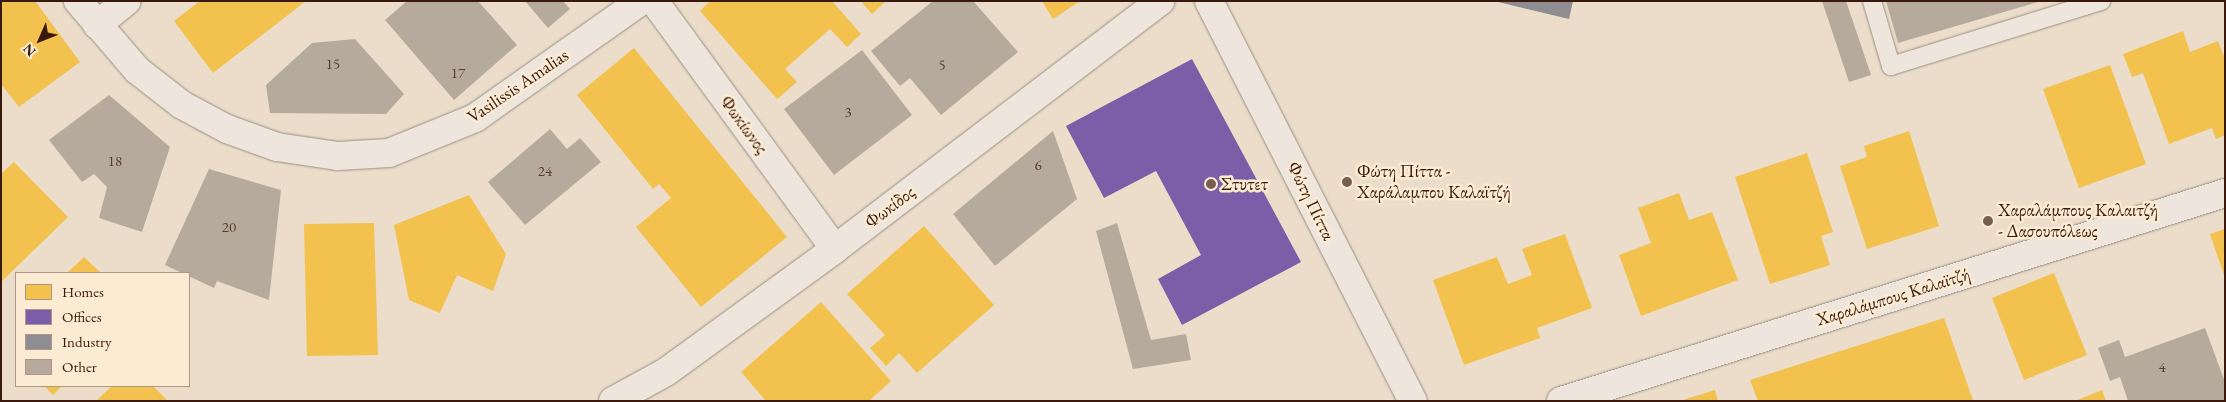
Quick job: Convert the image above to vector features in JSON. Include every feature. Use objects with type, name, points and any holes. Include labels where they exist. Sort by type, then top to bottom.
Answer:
[{"type":"street","name":"Vasilissis Amalias","points":[[78,1],[96,25],[137,70],[182,105],[227,129],[277,147],[338,156],[388,153],[475,118],[641,1]]},
{"type":"street","points":[[96,25],[127,1]]},
{"type":"street","name":"Φωκίωνος","points":[[654,1],[835,249]]},
{"type":"street","name":"Φωκίδος","points":[[613,401],[666,372],[835,249],[1160,1]]},
{"type":"street","name":"Φώτη Πίττα","points":[[1209,1],[1413,401]]},
{"type":"street","name":"Χαραλάμπους Καλαϊτζή","points":[[1561,401],[2225,193]]},
{"type":"lane","points":[[1872,1],[1891,66],[2101,1]]},
{"type":"building: Homes","points":[[1,1],[35,1],[80,62],[19,107],[1,84]]},
{"type":"building: Homes","points":[[200,1],[306,1],[213,73],[174,21]]},
{"type":"building: Homes","points":[[710,1],[832,1],[861,34],[847,47],[830,29],[785,69],[797,82],[777,99],[700,11]]},
{"type":"building: Homes","points":[[861,1],[886,1],[872,14]]},
{"type":"building: Homes","points":[[1042,1],[1080,1],[1053,19]]},
{"type":"building: Homes","points":[[2183,31],[2190,52],[2218,41],[2225,59],[2225,135],[2216,139],[2212,128],[2169,144],[2143,73],[2132,77],[2123,54]]},
{"type":"building: Homes","points":[[634,48],[787,237],[701,307],[636,227],[671,198],[659,184],[653,189],[577,95]]},
{"type":"building: Homes","points":[[2110,65],[2146,164],[2079,188],[2043,89]]},
{"type":"building: Homes","points":[[1909,131],[1939,226],[1867,249],[1840,166],[1867,157],[1864,146]]},
{"type":"building: Homes","points":[[1807,153],[1833,232],[1821,236],[1830,265],[1770,284],[1735,177]]},
{"type":"building: Homes","points":[[14,162],[68,217],[1,282],[1,174]]},
{"type":"building: Homes","points":[[1679,193],[1689,220],[1712,212],[1738,280],[1641,316],[1619,255],[1651,243],[1638,208]]},
{"type":"building: Homes","points":[[469,195],[506,254],[493,291],[457,275],[440,313],[409,300],[394,225]]},
{"type":"building: Homes","points":[[374,223],[378,355],[307,356],[304,224]]},
{"type":"building: Homes","points":[[924,226],[994,305],[917,373],[899,353],[886,366],[870,348],[885,335],[847,294]]},
{"type":"building: Homes","points":[[2225,229],[2225,275],[2224,275],[2210,234]]},
{"type":"building: Homes","points":[[1565,234],[1592,308],[1537,328],[1540,338],[1464,365],[1433,280],[1497,257],[1508,284],[1532,275],[1522,249]]},
{"type":"building: Homes","points":[[84,257],[100,272],[68,272]]},
{"type":"building: Homes","points":[[2054,273],[2087,355],[2024,380],[1992,298]]},
{"type":"building: Homes","points":[[821,302],[891,381],[869,401],[766,401],[741,372]]},
{"type":"building: Homes","points":[[1944,318],[1973,400],[1758,401],[1750,380]]},
{"type":"building: Homes","points":[[45,387],[61,387],[53,395]]},
{"type":"building: Homes","points":[[111,387],[154,387],[168,401],[96,401]]},
{"type":"building: Homes","points":[[1715,390],[1718,401],[1683,401],[1683,400]]},
{"type":"building: Homes","points":[[2102,390],[2106,401],[2075,401]]},
{"type":"building: Offices","name":"Στυτετ","points":[[1192,59],[1301,262],[1182,325],[1158,279],[1201,255],[1156,171],[1104,198],[1066,126]]},
{"type":"building: Industry","points":[[1494,1],[1573,1],[1569,19]]},
{"type":"building: Other","points":[[407,1],[478,1],[517,45],[454,100],[385,20]]},
{"type":"building: Other","points":[[525,1],[563,1],[570,9],[548,28]]},
{"type":"building: Other","points":[[933,1],[973,1],[1018,52],[941,115],[910,78],[900,86],[871,51]]},
{"type":"building: Other","points":[[1822,1],[1846,1],[1871,75],[1849,82]]},
{"type":"building: Other","points":[[1886,1],[2038,1],[2038,2],[1898,43]]},
{"type":"building: Other","points":[[355,39],[404,94],[386,114],[270,113],[266,85],[312,43]]},
{"type":"building: Other","points":[[862,50],[912,115],[834,175],[784,109]]},
{"type":"building: Other","points":[[109,95],[170,147],[142,232],[99,218],[107,187],[94,174],[82,182],[49,140]]},
{"type":"building: Other","points":[[550,129],[567,149],[580,138],[601,162],[525,225],[488,182]]},
{"type":"building: Other","points":[[1053,131],[1077,199],[995,266],[953,214]]},
{"type":"building: Other","points":[[209,169],[281,190],[269,300],[217,281],[214,288],[190,277],[190,272],[180,272],[165,265]]},
{"type":"building: Other","points":[[1117,223],[1151,340],[1186,334],[1191,360],[1133,369],[1096,231]]},
{"type":"building: Other","points":[[2205,328],[2225,382],[2225,401],[2128,401],[2120,377],[2110,381],[2098,348],[2119,340],[2125,357]]},
{"type":"place","name":"Φώτη Πίττα - Χαράλαμπου Καλαϊτζή","points":[[1347,182]]},
{"type":"place","name":"Στυτετ","points":[[1211,184]]},
{"type":"place","name":"Χαραλάμπους Καλαιτζή - Δασουπόλεως","points":[[1988,221]]}]
